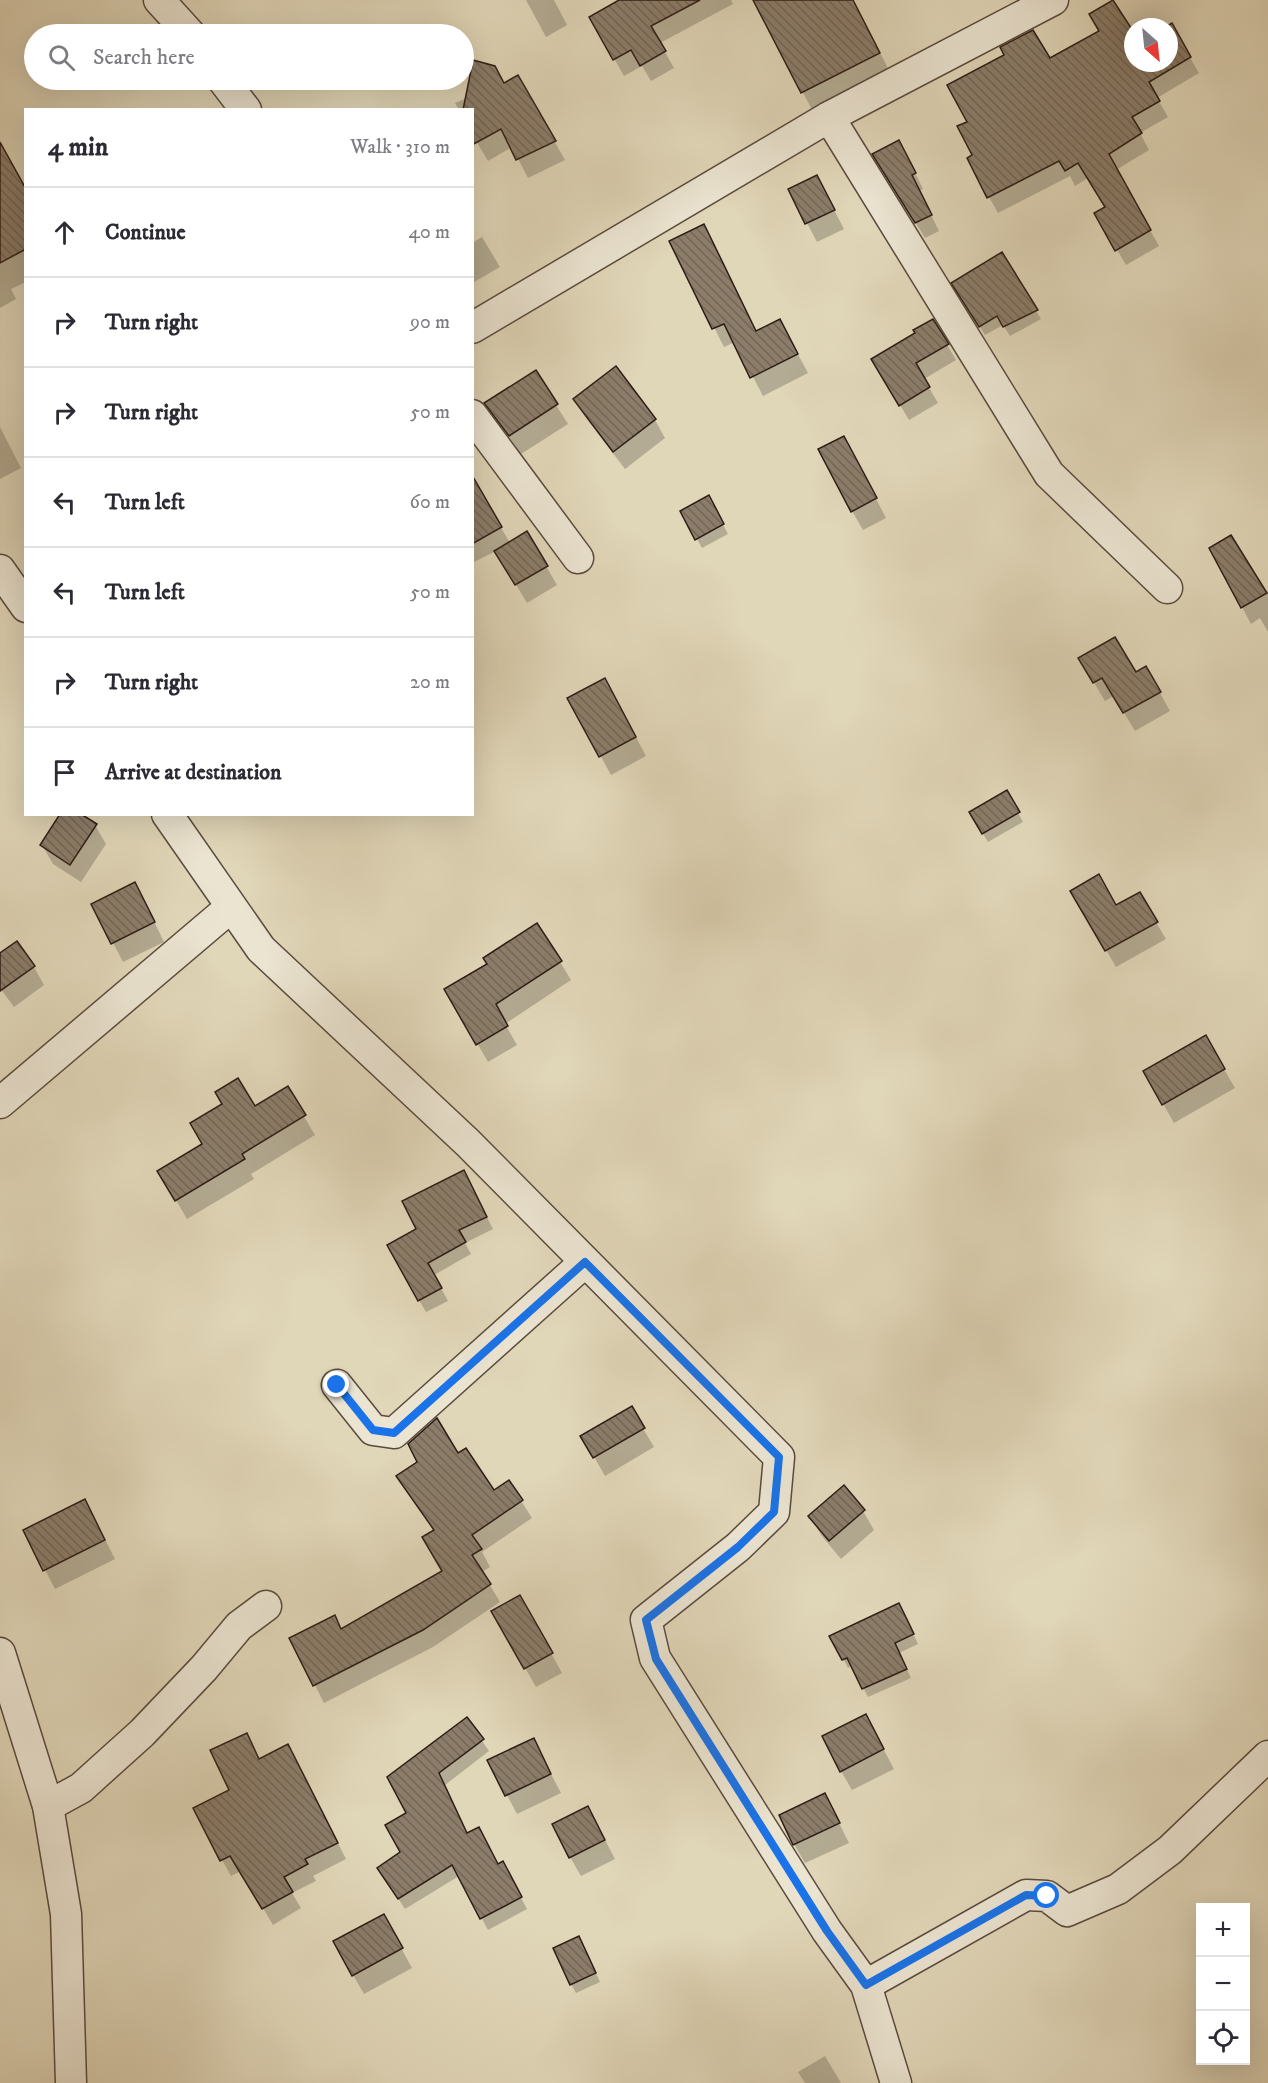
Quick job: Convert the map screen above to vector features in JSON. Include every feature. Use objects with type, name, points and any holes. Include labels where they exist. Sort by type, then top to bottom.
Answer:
[{"type":"street","points":[[159,0],[181,24]]},
{"type":"street","points":[[474,327],[829,117],[1053,0]]},
{"type":"street","points":[[231,90],[245,108]]},
{"type":"street","points":[[829,117],[1048,474],[1167,588]]},
{"type":"street","points":[[474,418],[578,558]]},
{"type":"street","points":[[0,570],[24,605]]},
{"type":"street","points":[[168,816],[261,949],[468,1143],[779,1457],[774,1512],[738,1547],[646,1620],[656,1659],[827,1931],[866,1985],[896,2083]]},
{"type":"street","points":[[0,1104],[231,907]]},
{"type":"street","points":[[337,1385],[373,1430],[394,1433],[585,1262]]},
{"type":"street","points":[[48,1806],[81,1788],[134,1741],[204,1668],[239,1626],[266,1606]]},
{"type":"street","points":[[0,1653],[48,1806],[66,1914],[71,2083]]},
{"type":"street","points":[[866,1985],[1026,1895],[1047,1896],[1067,1911],[1118,1889],[1170,1850],[1268,1756]]},
{"type":"building","points":[[619,0],[700,0],[651,26],[666,51],[640,66],[631,50],[613,60],[589,17]]},
{"type":"building","points":[[753,0],[853,0],[880,53],[801,93]]},
{"type":"building","points":[[1113,0],[1125,18],[1124,72],[1166,72],[1149,82],[1160,101],[1132,117],[1142,133],[1109,154],[1151,230],[1115,251],[1094,213],[1105,207],[1078,163],[1065,171],[1059,161],[987,198],[967,158],[972,155],[957,126],[967,122],[947,85],[1004,55],[1000,47],[1033,30],[1050,58],[1099,31],[1089,14]]},
{"type":"building","points":[[1178,34],[1191,57],[1178,65]]},
{"type":"building","points":[[474,60],[495,66],[504,83],[518,75],[556,141],[516,160],[501,129],[474,144],[474,108],[463,108],[467,90],[474,90]]},
{"type":"building","points":[[899,140],[916,173],[912,175],[932,215],[915,223],[872,154]]},
{"type":"building","points":[[0,142],[24,185],[24,250],[0,263]]},
{"type":"building","points":[[817,175],[835,210],[805,224],[788,189]]},
{"type":"building","points":[[704,224],[756,331],[780,319],[798,354],[750,378],[724,324],[712,329],[669,241]]},
{"type":"building","points":[[1002,252],[1038,310],[1003,327],[997,316],[979,327],[951,283]]},
{"type":"building","points":[[933,319],[949,344],[916,363],[930,387],[899,406],[871,359],[915,333],[913,330]]},
{"type":"building","points":[[616,366],[656,419],[613,452],[573,399]]},
{"type":"building","points":[[536,370],[558,404],[509,436],[484,403]]},
{"type":"building","points":[[844,436],[877,498],[851,512],[818,449]]},
{"type":"building","points":[[474,478],[502,527],[474,543]]},
{"type":"building","points":[[709,495],[724,524],[695,540],[680,511]]},
{"type":"building","points":[[527,531],[548,566],[515,585],[494,551]]},
{"type":"building","points":[[1231,535],[1267,593],[1241,608],[1209,548]]},
{"type":"building","points":[[1115,637],[1136,672],[1146,666],[1161,692],[1123,713],[1102,678],[1093,683],[1078,658]]},
{"type":"building","points":[[605,678],[636,737],[599,757],[567,698]]},
{"type":"building","points":[[1007,790],[1020,812],[982,834],[969,812]]},
{"type":"building","points":[[59,816],[84,816],[97,824],[70,865],[40,845]]},
{"type":"building","points":[[1099,874],[1116,905],[1140,892],[1158,922],[1105,951],[1070,891]]},
{"type":"building","points":[[135,882],[155,922],[111,944],[91,904]]},
{"type":"building","points":[[537,923],[562,961],[496,1004],[508,1026],[476,1045],[444,989],[487,964],[483,958]]},
{"type":"building","points":[[17,941],[35,966],[0,991],[0,953]]},
{"type":"building","points":[[1206,1035],[1225,1069],[1162,1105],[1143,1071]]},
{"type":"building","points":[[238,1078],[255,1106],[288,1086],[306,1115],[242,1154],[245,1159],[175,1201],[157,1171],[202,1144],[190,1123],[222,1104],[215,1092]]},
{"type":"building","points":[[464,1170],[487,1217],[459,1230],[466,1242],[428,1263],[442,1288],[418,1301],[387,1245],[416,1229],[402,1201]]},
{"type":"building","points":[[632,1406],[645,1428],[593,1458],[580,1436]]},
{"type":"building","points":[[437,1418],[458,1453],[466,1448],[494,1490],[509,1480],[523,1500],[472,1535],[482,1549],[472,1555],[491,1584],[423,1630],[313,1686],[289,1638],[335,1615],[341,1629],[442,1571],[422,1537],[434,1530],[396,1476],[417,1462],[408,1444]]},
{"type":"building","points":[[844,1485],[865,1510],[829,1541],[808,1516]]},
{"type":"building","points":[[85,1499],[105,1540],[43,1571],[23,1530]]},
{"type":"building","points":[[520,1595],[553,1653],[524,1669],[491,1611]]},
{"type":"building","points":[[899,1603],[914,1634],[895,1643],[907,1669],[862,1689],[847,1658],[842,1660],[829,1636]]},
{"type":"building","points":[[866,1714],[884,1749],[840,1772],[822,1736]]},
{"type":"building","points":[[467,1717],[484,1739],[439,1773],[467,1833],[479,1827],[498,1864],[503,1861],[522,1897],[480,1919],[452,1865],[398,1899],[377,1868],[400,1852],[385,1825],[406,1813],[387,1777]]},
{"type":"building","points":[[247,1733],[259,1759],[288,1744],[338,1843],[305,1859],[308,1864],[284,1877],[293,1892],[262,1909],[230,1856],[220,1861],[193,1808],[229,1790],[210,1750]]},
{"type":"building","points":[[534,1738],[551,1774],[505,1796],[487,1760]]},
{"type":"building","points":[[825,1793],[840,1823],[793,1845],[779,1815]]},
{"type":"building","points":[[588,1806],[605,1840],[569,1858],[552,1824]]},
{"type":"building","points":[[384,1914],[403,1948],[352,1976],[333,1941]]},
{"type":"building","points":[[579,1936],[596,1973],[570,1985],[553,1948]]},
{"type":"route","points":[[337,1385],[373,1430],[394,1433],[585,1262],[779,1457],[774,1512],[738,1547],[646,1620],[656,1659],[827,1931],[866,1985],[1026,1895],[1047,1896]]}]
